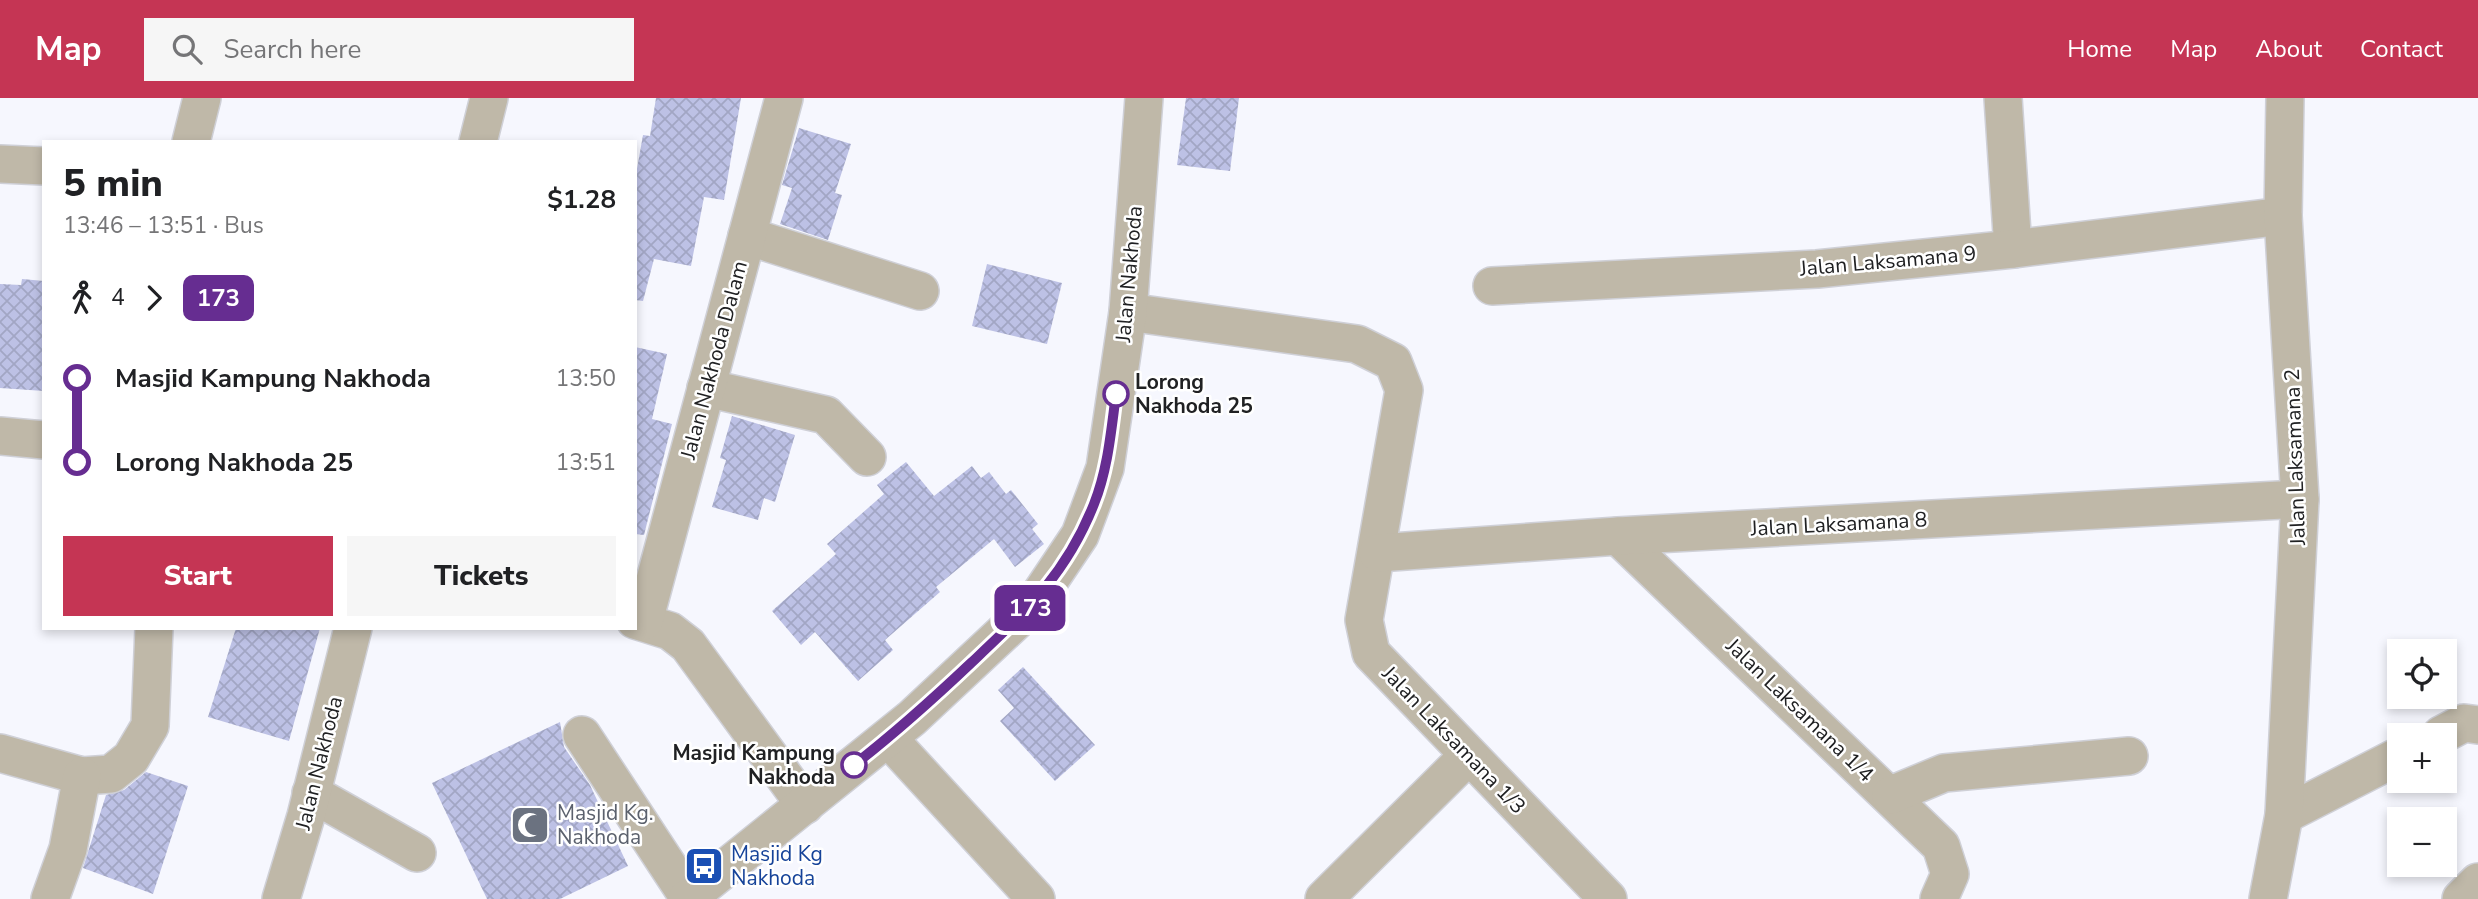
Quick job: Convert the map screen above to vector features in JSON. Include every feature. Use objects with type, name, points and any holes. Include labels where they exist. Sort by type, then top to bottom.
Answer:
[{"type":"street","points":[[192,140],[202,98]]},
{"type":"street","points":[[478,140],[489,98]]},
{"type":"street","name":"Jalan Nakhoda Dalam","points":[[640,621],[706,388],[783,98]]},
{"type":"street","name":"Jalan Nakhoda","points":[[688,898],[888,738],[1033,605],[1080,535],[1105,468],[1128,312],[1144,98]]},
{"type":"street","points":[[2003,98],[2013,249]]},
{"type":"street","name":"Jalan Laksamana 2","points":[[2268,899],[2284,815],[2300,499],[2283,216],[2286,98]]},
{"type":"street","points":[[0,164],[42,166]]},
{"type":"street","name":"Jalan Laksamana 9","points":[[1492,286],[1817,269],[2013,249],[2283,216]]},
{"type":"street","points":[[747,236],[920,291]]},
{"type":"street","points":[[1128,312],[1357,345],[1394,362],[1404,390],[1378,553]]},
{"type":"street","points":[[706,388],[826,415],[867,457]]},
{"type":"street","points":[[0,436],[42,440]]},
{"type":"street","name":"Jalan Laksamana 8","points":[[1378,553],[1618,536],[2300,499]]},
{"type":"street","name":"Jalan Laksamana 1/4","points":[[1618,536],[1891,795],[1941,846],[1950,874],[1939,899]]},
{"type":"street","name":"Jalan Laksamana 1/3","points":[[1378,553],[1364,620],[1371,653],[1608,899]]},
{"type":"street","points":[[640,621],[670,631],[688,645],[805,804]]},
{"type":"street","points":[[0,753],[82,776],[111,774],[131,758],[150,726],[154,630]]},
{"type":"street","name":"Jalan Nakhoda","points":[[284,898],[352,630]]},
{"type":"street","points":[[2457,727],[2464,723],[2478,725]]},
{"type":"street","points":[[582,735],[688,898]]},
{"type":"street","points":[[888,738],[1036,899]]},
{"type":"street","points":[[1324,899],[1468,755]]},
{"type":"street","points":[[1891,795],[1944,773],[2129,756]]},
{"type":"street","points":[[2284,815],[2387,762]]},
{"type":"street","points":[[50,899],[68,849],[82,776]]},
{"type":"street","points":[[311,793],[418,853]]},
{"type":"street","points":[[2461,899],[2478,882]]},
{"type":"building","points":[[656,98],[741,98],[724,200],[704,197],[691,266],[654,259],[643,301],[637,300],[637,169],[643,135],[650,136]]},
{"type":"building","points":[[1186,98],[1239,98],[1230,171],[1177,165]]},
{"type":"building","points":[[799,128],[851,144],[835,193],[842,195],[828,240],[780,224],[792,188],[782,185]]},
{"type":"building","points":[[987,264],[1062,283],[1047,344],[972,326]]},
{"type":"building","points":[[22,279],[42,281],[42,391],[0,388],[0,284],[21,285]]},
{"type":"building","points":[[637,347],[667,354],[652,419],[672,424],[644,535],[637,534]]},
{"type":"building","points":[[732,416],[795,435],[775,502],[764,498],[758,520],[712,507],[726,460],[720,458]]},
{"type":"building","points":[[906,462],[934,496],[972,466],[981,478],[989,472],[1006,494],[1011,490],[1038,524],[1032,529],[1044,544],[1015,567],[994,539],[936,587],[940,592],[885,640],[893,650],[858,681],[815,632],[801,645],[772,611],[836,554],[827,544],[884,494],[877,485]]},
{"type":"building","points":[[235,630],[319,630],[289,741],[208,717]]},
{"type":"building","points":[[1023,667],[1095,745],[1055,781],[1000,721],[1014,708],[998,690]]},
{"type":"building","name":"Masjid Kg. Nakhoda","points":[[560,722],[564,747],[590,785],[628,866],[560,899],[487,899],[432,783]]},
{"type":"building","points":[[146,772],[188,786],[153,894],[83,868],[106,795],[124,790]]},
{"type":"bus line","name":"173","points":[[854,765],[912,718],[1033,605],[1058,572],[1080,535],[1095,502],[1105,468],[1116,394]]},
{"type":"place","name":"Lorong Nakhoda 25","points":[[1116,394]]},
{"type":"place","name":"Masjid Kampung Nakhoda","points":[[854,765]]},
{"type":"place","name":"Masjid Kg. Nakhoda","points":[[530,825]]},
{"type":"place","name":"Masjid Kg Nakhoda","points":[[704,866]]}]
